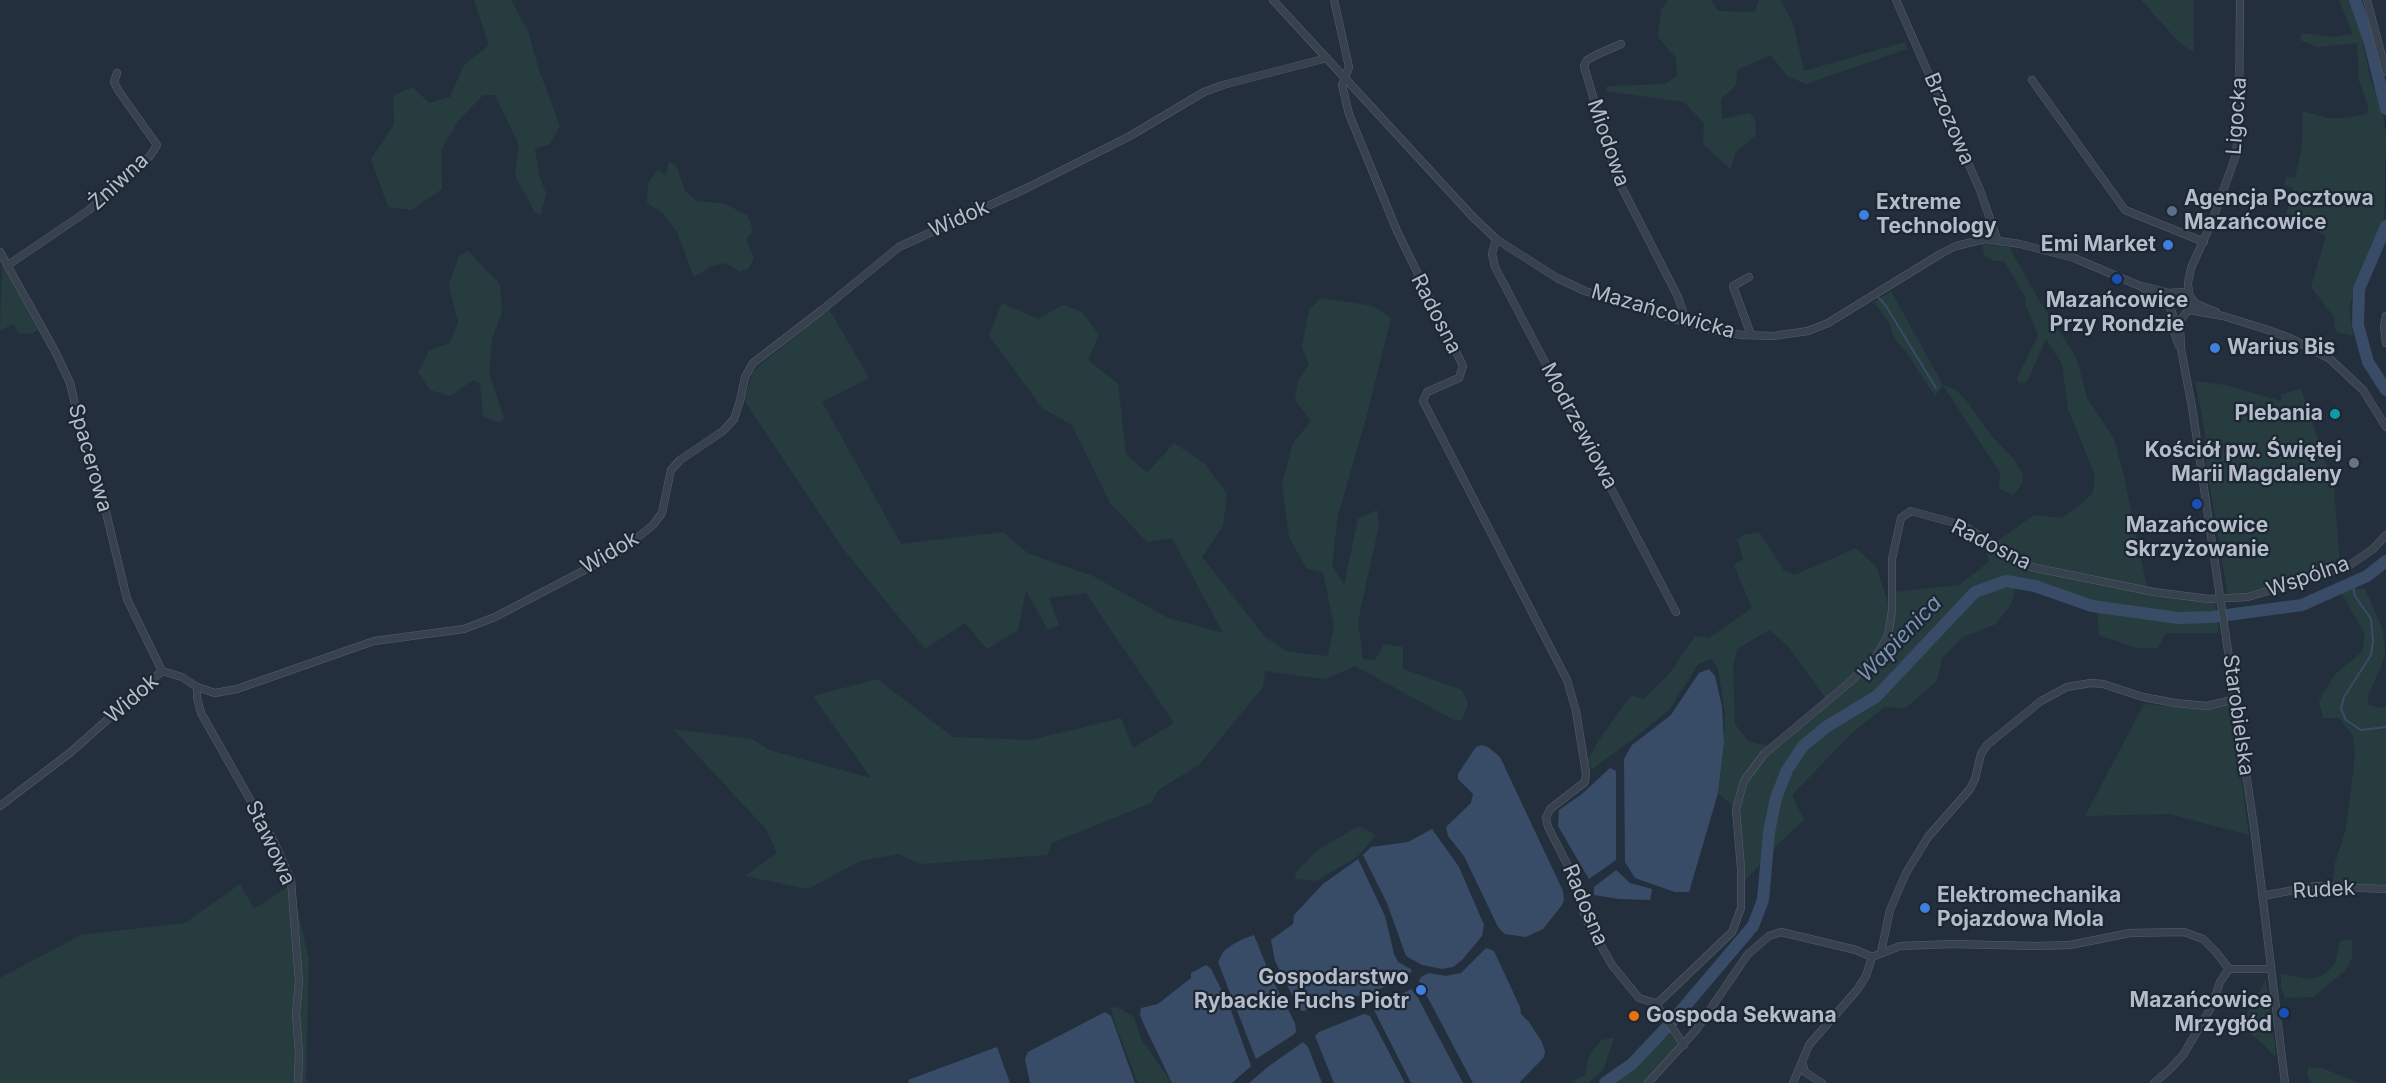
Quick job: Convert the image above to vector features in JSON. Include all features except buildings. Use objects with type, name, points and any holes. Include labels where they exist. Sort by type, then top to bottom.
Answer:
[{"type":"street","name":"Mazańcowicka","points":[[1274,0],[1472,216],[1496,239],[1530,263],[1576,287],[1643,310],[1711,330],[1750,335],[1773,336],[1808,331],[1848,312],[1956,246],[1971,241],[1997,239],[2074,258],[2140,286],[2171,307]]},
{"type":"street","points":[[1334,0],[1349,67],[1345,78]]},
{"type":"street","name":"Brzozowa","points":[[1896,0],[1980,190],[1997,239]]},
{"type":"street","name":"Ligocka","points":[[2190,298],[2188,283],[2191,268],[2204,242],[2232,170],[2237,147],[2240,0]]},
{"type":"street","points":[[2367,0],[2386,72]]},
{"type":"street","name":"Miodowa","points":[[1621,44],[1587,60],[1584,66],[1617,178],[1678,297],[1687,323]]},
{"type":"street","name":"Widok","points":[[0,806],[72,752],[162,671],[182,677],[197,687],[215,693],[237,688],[375,641],[464,629],[495,616],[621,550],[653,525],[662,513],[669,476],[680,460],[723,431],[734,419],[745,377],[753,363],[898,247],[1029,188],[1130,136],[1204,92],[1327,58]]},
{"type":"street","name":"Żniwna","points":[[8,265],[89,210],[150,156],[157,145],[118,90],[114,82],[117,73]]},
{"type":"street","name":"Radosna","points":[[1345,78],[1342,86],[1349,114],[1397,231],[1463,366],[1459,378],[1427,392],[1423,401],[1562,669],[1576,711],[1586,773],[1585,782],[1551,809],[1546,818],[1548,827],[1583,895],[1582,909],[1587,921],[1612,965],[1639,998],[1655,1003],[1660,1001],[1732,932],[1741,908],[1736,809],[1744,781],[1764,753],[1850,682],[1876,656],[1888,636],[1892,611],[1892,559],[1901,518],[1911,511],[1962,525],[2031,567],[2154,592],[2221,602]]},
{"type":"street","points":[[2032,80],[2125,210],[2204,242]]},
{"type":"street","name":"Modrzewiowa","points":[[1496,239],[1492,254],[1495,267],[1676,612]]},
{"type":"street","name":"Spacerowa","points":[[0,252],[70,383],[82,438],[97,475],[127,598],[162,671]]},
{"type":"street","points":[[2181,349],[2174,332],[2170,298],[2177,292],[2191,268]]},
{"type":"street","points":[[1749,277],[1733,286],[1750,335]]},
{"type":"street","points":[[2140,286],[2169,293],[2177,292],[2223,316],[2290,338],[2330,359],[2364,390],[2386,427]]},
{"type":"street","points":[[2181,349],[2180,326],[2187,312],[2190,298]]},
{"type":"street","points":[[2171,307],[2179,314],[2187,312],[2223,316]]},
{"type":"street","points":[[2386,316],[2384,326],[2386,343]]},
{"type":"street","name":"Starobielska","points":[[2181,349],[2192,407],[2236,699],[2284,1083]]},
{"type":"street","name":"Wspólna","points":[[2221,602],[2247,597],[2347,567],[2373,549],[2386,535]]},
{"type":"street","points":[[1881,952],[1890,910],[1906,873],[1928,837],[1970,789],[1981,754],[1988,745],[2041,701],[2067,687],[2091,683],[2112,686],[2144,697],[2175,703],[2207,706],[2236,699]]},
{"type":"street","name":"Stawowa","points":[[197,687],[201,713],[274,842],[291,880],[299,982],[296,1014],[298,1083]]},
{"type":"street","name":"Rudek","points":[[2262,896],[2316,886],[2386,889]]},
{"type":"street","points":[[1648,1083],[1684,1045],[1748,954],[1769,936],[1781,932],[1856,950],[1872,957]]},
{"type":"street","points":[[1793,1083],[1809,1046],[1857,990],[1866,976],[1872,957],[1900,946],[2070,945],[2130,933],[2184,932],[2203,939],[2217,952],[2229,969]]},
{"type":"street","points":[[2229,969],[2270,969]]},
{"type":"street","points":[[2154,1083],[2183,1055],[2212,1006],[2220,982],[2229,969]]},
{"type":"street","points":[[1655,1003],[1684,1045]]},
{"type":"street","points":[[1802,1062],[1805,1072],[1822,1083]]},
{"type":"green space","points":[[474,0],[511,0],[528,31],[539,70],[560,126],[550,144],[535,149],[539,175],[546,193],[541,215],[534,211],[515,175],[519,145],[495,95],[483,95],[458,121],[441,150],[442,189],[412,210],[388,207],[371,159],[394,124],[393,96],[413,87],[429,103],[450,97],[464,65],[489,45]]},
{"type":"green space","points":[[1668,0],[1711,0],[1718,11],[1755,12],[1759,0],[1780,0],[1793,23],[1804,71],[1905,42],[1907,49],[1806,84],[1787,76],[1771,55],[1737,70],[1736,85],[1721,99],[1722,119],[1750,113],[1755,119],[1756,135],[1736,152],[1730,169],[1703,144],[1704,123],[1684,102],[1606,91],[1607,86],[1665,84],[1677,76],[1676,58],[1658,37],[1661,10]]},
{"type":"green space","points":[[2141,0],[2193,0],[2194,53],[2178,41]]},
{"type":"green space","points":[[2339,0],[2349,0],[2360,30],[2371,81],[2382,109],[2386,134],[2384,217],[2373,249],[2356,283],[2349,308],[2353,336],[2336,332],[2334,317],[2311,287],[2326,236],[2285,218],[2293,188],[2284,185],[2287,176],[2295,178],[2302,147],[2303,111],[2327,118],[2345,118],[2366,114],[2369,108],[2359,81],[2357,43],[2317,47],[2300,40],[2302,33],[2336,37],[2353,34]]},
{"type":"green space","points":[[669,162],[676,165],[685,191],[697,201],[725,204],[747,215],[753,230],[746,240],[754,258],[748,269],[740,272],[726,263],[711,266],[694,277],[677,232],[663,213],[647,203],[648,183],[658,169],[666,176]]},
{"type":"green space","points":[[1982,244],[2009,247],[2039,300],[2076,357],[2088,400],[2113,437],[2123,472],[2147,588],[2032,565],[1996,542],[2034,515],[2061,518],[2081,505],[2093,492],[2095,475],[2068,409],[2062,364],[2046,339],[2027,382],[2019,383],[2017,378],[2038,335],[2026,306],[2025,297],[2004,261],[1994,261],[1984,255]]},
{"type":"green space","points":[[468,251],[500,284],[502,312],[492,339],[489,373],[504,418],[500,423],[483,416],[480,383],[473,380],[450,396],[430,390],[418,372],[429,351],[450,343],[458,322],[449,285],[459,256]]},
{"type":"green space","points":[[2,263],[38,330],[31,334],[19,333],[13,324],[0,331]]},
{"type":"green space","points":[[1891,291],[1943,385],[1935,396],[1904,349],[1894,338],[1890,324],[1874,302]]},
{"type":"green space","points":[[1321,298],[1373,306],[1391,318],[1366,418],[1338,515],[1332,565],[1344,585],[1358,519],[1377,510],[1379,525],[1358,621],[1363,659],[1375,660],[1384,644],[1403,647],[1403,669],[1462,690],[1468,704],[1462,720],[1454,720],[1355,666],[1325,679],[1265,671],[1263,687],[1199,765],[1158,790],[1151,803],[1052,843],[1047,855],[920,864],[899,854],[860,861],[808,889],[745,876],[777,853],[766,829],[673,729],[752,739],[769,750],[871,778],[813,696],[877,679],[953,737],[1031,740],[1121,718],[1133,748],[1174,723],[1086,593],[1049,598],[1059,625],[1048,630],[1026,591],[1018,630],[987,649],[965,623],[925,649],[844,550],[744,400],[753,372],[829,309],[869,378],[822,402],[901,544],[1003,532],[1029,554],[1093,576],[1168,618],[1223,633],[1172,538],[1147,542],[1110,503],[1072,425],[1042,408],[989,335],[1002,303],[1038,319],[1063,305],[1082,312],[1099,335],[1088,360],[1118,384],[1126,454],[1147,473],[1174,443],[1205,464],[1227,494],[1223,526],[1202,557],[1266,638],[1288,652],[1328,656],[1334,626],[1323,572],[1307,569],[1289,537],[1282,484],[1293,443],[1311,421],[1295,400],[1298,381],[1309,365],[1302,347],[1309,310]]},
{"type":"green space","points":[[2195,381],[2225,385],[2281,401],[2282,394],[2301,389],[2334,487],[2340,565],[2313,576],[2247,594],[2228,596],[2206,463],[2205,432]]},
{"type":"green space","points":[[1943,385],[1956,390],[1966,400],[1990,434],[2013,458],[2022,472],[2023,483],[2013,495],[1999,489],[2000,473]]},
{"type":"green space","points":[[1760,533],[1784,571],[1795,575],[1856,548],[1877,568],[1890,611],[1885,635],[1875,655],[1889,637],[1894,592],[1959,585],[1989,562],[1984,541],[2030,569],[2155,596],[2215,603],[2219,633],[2166,633],[2158,648],[2136,648],[2099,635],[2097,612],[2016,587],[2011,604],[1996,624],[1963,637],[1942,658],[1937,681],[1906,708],[1885,707],[1853,732],[1792,795],[1804,820],[1780,842],[1744,882],[1739,811],[1718,793],[1725,713],[1718,668],[1712,659],[1698,664],[1670,709],[1592,769],[1587,761],[1631,695],[1644,699],[1670,673],[1695,636],[1709,638],[1752,608],[1734,565],[1743,559],[1737,539],[1745,534]],"holes":[[[1769,630],[1788,646],[1826,699],[1873,657],[1851,684],[1776,748],[1748,741],[1735,724],[1733,666],[1737,649]]]},
{"type":"green space","points":[[2349,588],[2365,589],[2383,630],[2385,653],[2368,695],[2368,705],[2380,708],[2386,706],[2386,885],[2333,883],[2335,863],[2346,829],[2355,756],[2353,736],[2339,718],[2323,718],[2319,701],[2335,674],[2362,652],[2365,634],[2341,593]]},
{"type":"green space","points":[[2144,704],[2209,710],[2231,705],[2249,835],[2169,814],[2085,816]]},
{"type":"green space","points":[[1359,826],[1376,835],[1357,857],[1316,881],[1296,879],[1295,873],[1317,850]]},
{"type":"green space","points":[[240,884],[254,909],[292,884],[309,960],[306,1078],[308,1083],[0,1083],[0,978],[81,935],[185,923]]},
{"type":"green space","points":[[2352,940],[2352,958],[2345,971],[2313,997],[2285,998],[2281,987],[2281,974],[2312,979],[2323,975],[2335,964],[2340,941]]},
{"type":"green space","points":[[2266,980],[2276,1053],[2274,1056],[2240,1025]]},
{"type":"green space","points":[[1117,1007],[1134,1017],[1141,1039],[1172,1083],[1138,1083],[1111,1008]]},
{"type":"green space","points":[[1671,1033],[1677,1042],[1675,1052],[1646,1083],[1613,1083],[1629,1072]]},
{"type":"green space","points":[[1614,1038],[1603,1070],[1588,1083],[1570,1083],[1585,1075],[1589,1056],[1601,1040]]},
{"type":"green space","points":[[2308,1067],[2322,1068],[2359,1083],[2312,1083],[2307,1076]]},
{"type":"water","points":[[1709,669],[1715,676],[1722,707],[1724,743],[1718,793],[1689,892],[1675,892],[1635,878],[1625,862],[1624,759],[1632,745],[1671,715],[1699,673]]},
{"type":"water","points":[[1482,745],[1500,757],[1563,891],[1562,905],[1543,929],[1526,937],[1505,934],[1498,927],[1464,856],[1448,836],[1446,827],[1471,803],[1473,794],[1458,779],[1458,774],[1476,747]]},
{"type":"water","points":[[1610,768],[1616,771],[1616,860],[1589,879],[1558,826],[1559,810],[1582,794]]},
{"type":"water","points":[[1432,829],[1459,867],[1484,925],[1482,936],[1462,960],[1453,967],[1442,969],[1422,965],[1406,956],[1387,903],[1363,855],[1371,847],[1408,842]]},
{"type":"water","points":[[1358,859],[1385,916],[1394,954],[1398,962],[1412,970],[1408,976],[1364,996],[1347,996],[1303,1011],[1300,1010],[1275,961],[1271,940],[1293,924],[1294,915],[1323,884]]},
{"type":"water","points":[[1616,870],[1630,883],[1652,889],[1650,900],[1594,895],[1594,887]]},
{"type":"water","points":[[1254,935],[1270,975],[1295,1023],[1296,1032],[1256,1059],[1218,962],[1223,952],[1232,945]]},
{"type":"water","points":[[1486,948],[1494,951],[1520,1007],[1521,1014],[1542,1042],[1545,1052],[1544,1057],[1519,1083],[1473,1083],[1419,981],[1421,977],[1429,973],[1446,976],[1461,973]]},
{"type":"water","points":[[1206,965],[1211,969],[1229,1005],[1251,1066],[1232,1083],[1172,1083],[1140,1015],[1141,1008],[1158,1004],[1191,978],[1191,973]]},
{"type":"water","points":[[1411,989],[1463,1083],[1411,1083],[1374,1010]]},
{"type":"water","points":[[1105,1012],[1111,1016],[1135,1083],[1030,1083],[1025,1059],[1028,1052]]},
{"type":"water","points":[[1364,1014],[1370,1016],[1405,1083],[1334,1083],[1315,1036],[1319,1032]]},
{"type":"water","points":[[1303,1042],[1308,1047],[1322,1083],[1249,1083],[1269,1066]]},
{"type":"water","points":[[997,1047],[1010,1083],[909,1083],[908,1080]]},
{"type":"waterway","name":"Wapienica","points":[[2355,0],[2370,43],[2386,109]]},
{"type":"waterway","name":"Wapienica","points":[[2386,226],[2359,289],[2358,325],[2368,362],[2386,390]]},
{"type":"waterway","points":[[1879,298],[1936,388]]},
{"type":"waterway","name":"Wapienica","points":[[1605,1083],[1632,1064],[1669,1025],[1753,926],[1763,900],[1769,832],[1776,798],[1787,770],[1803,746],[1826,727],[1877,696],[1975,592],[2006,581],[2035,586],[2092,606],[2178,618],[2212,617],[2302,605],[2367,576],[2386,561]]},
{"type":"waterway","points":[[2352,583],[2355,596],[2371,619],[2373,641],[2371,655],[2344,697],[2341,709],[2346,720],[2361,730],[2386,727]]},
{"type":"place","name":"Agencja Pocztowa Mazańcowice","points":[[2172,211]]},
{"type":"place","name":"Extreme Technology","points":[[1864,215]]},
{"type":"place","name":"Emi Market","points":[[2168,245]]},
{"type":"place","name":"Mazańcowice Przy Rondzie","points":[[2117,279]]},
{"type":"place","name":"Warius Bis","points":[[2215,348]]},
{"type":"place","name":"Plebania","points":[[2335,414]]},
{"type":"place","name":"Kościół pw. Świętej Marii Magdaleny","points":[[2354,463]]},
{"type":"place","name":"Mazańcowice Skrzyżowanie","points":[[2197,504]]},
{"type":"place","name":"Elektromechanika Pojazdowa Mola","points":[[1925,908]]},
{"type":"place","name":"Gospodarstwo Rybackie Fuchs Piotr","points":[[1421,990]]},
{"type":"place","name":"Mazańcowice Mrzygłód","points":[[2284,1013]]},
{"type":"place","name":"Gospoda Sekwana","points":[[1634,1016]]}]
